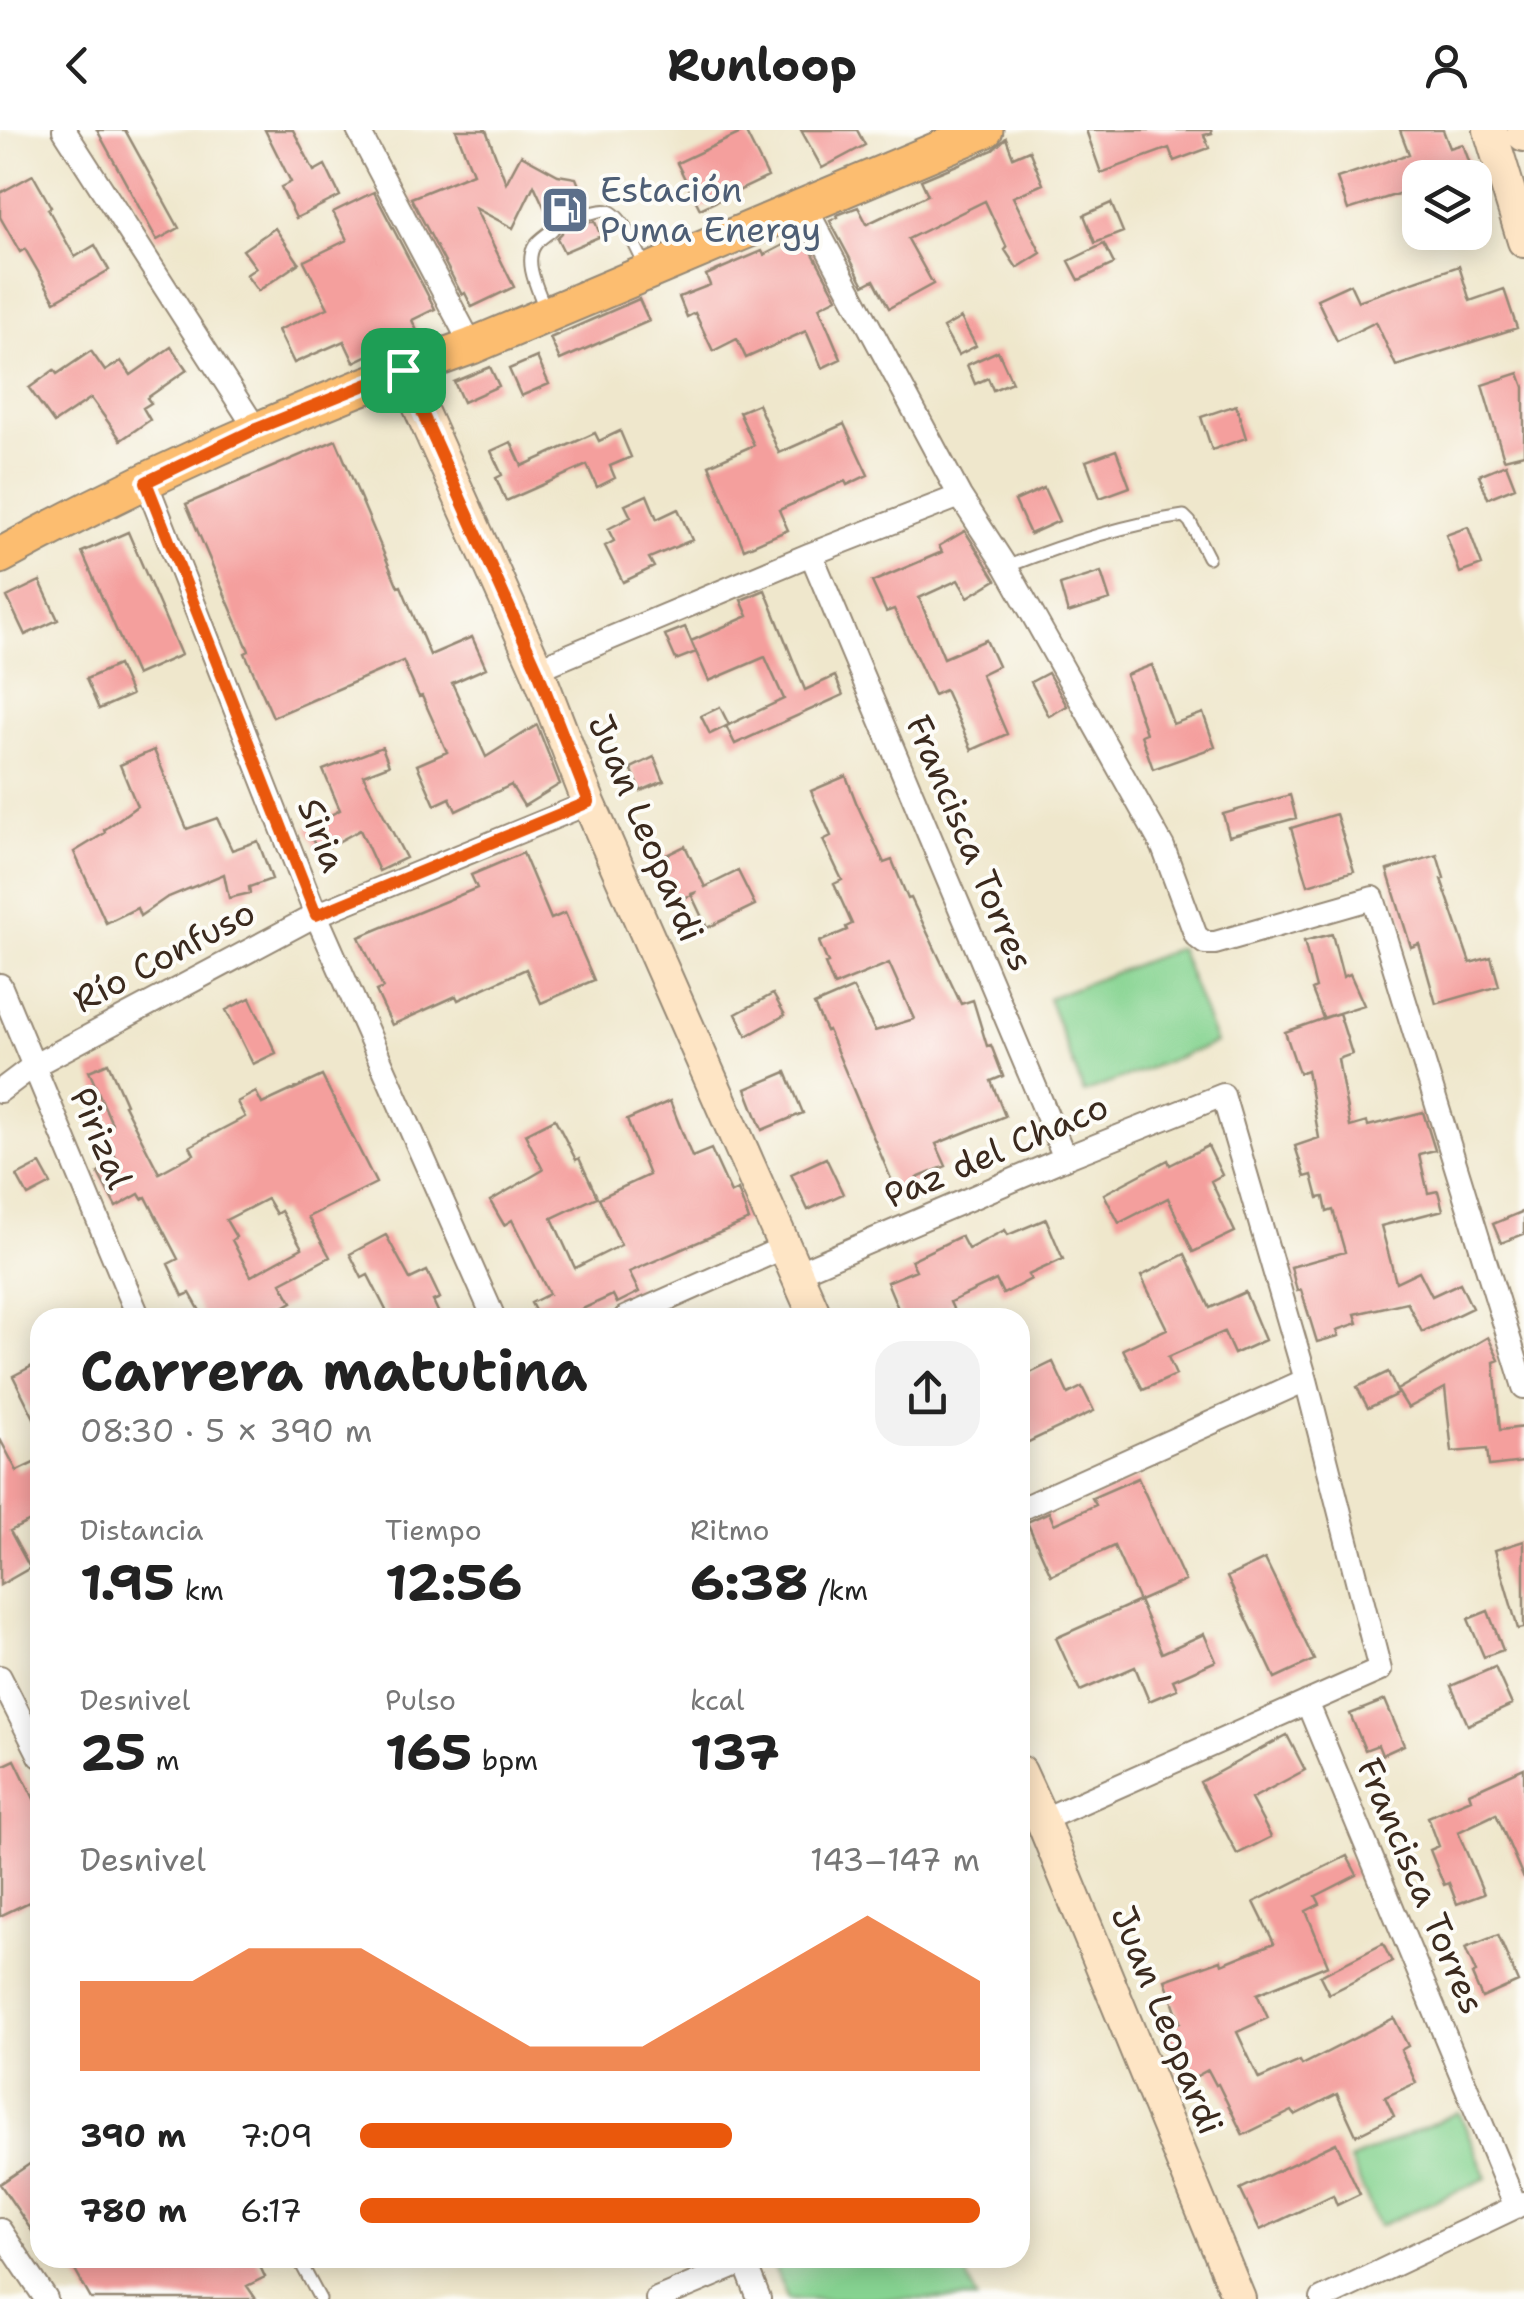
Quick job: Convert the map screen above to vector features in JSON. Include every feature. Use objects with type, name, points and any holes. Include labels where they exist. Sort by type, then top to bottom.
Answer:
[{"type":"main road","points":[[0,555],[256,429],[472,346],[985,130]]},
{"type":"main road","points":[[1490,130],[1524,240]]},
{"type":"main road","name":"Juan Leopardi","points":[[403,370],[537,669],[589,802],[812,1308]]},
{"type":"main road","name":"Juan Leopardi","points":[[1030,1794],[1239,2299]]},
{"type":"street","points":[[64,130],[256,429]]},
{"type":"street","points":[[358,130],[472,346]]},
{"type":"street","points":[[804,204],[960,496],[1006,567],[1164,847],[1196,936],[1205,943],[1215,943],[1373,898],[1524,1388]]},
{"type":"street","name":"Siria","points":[[146,482],[316,915],[490,1308]]},
{"type":"street","points":[[537,669],[960,496]]},
{"type":"street","name":"Francisca Torres","points":[[811,554],[1065,1158]]},
{"type":"street","name":"Río Confuso","points":[[0,1091],[33,1066],[316,915],[589,802]]},
{"type":"street","name":"Pirizal","points":[[0,986],[135,1308]]},
{"type":"street","name":"Paz del Chaco","points":[[653,1308],[1065,1158],[1223,1094],[1306,1380]]},
{"type":"street","points":[[1030,1504],[1306,1380],[1380,1670],[1042,1820]]},
{"type":"street","points":[[0,1677],[30,1736]]},
{"type":"street","name":"Francisca Torres","points":[[1307,1702],[1520,2205]]},
{"type":"street","points":[[1322,2299],[1520,2205]]},
{"type":"street","points":[[0,2230],[46,2299]]},
{"type":"street","points":[[657,2299],[726,2268]]},
{"type":"street","points":[[747,2268],[759,2299]]},
{"type":"lane","points":[[591,212],[605,210],[614,214],[648,271]]},
{"type":"lane","points":[[547,314],[531,257],[535,246],[554,229]]},
{"type":"lane","points":[[1006,567],[1113,530],[1184,516],[1208,556]]},
{"type":"lane","points":[[303,2268],[320,2299]]},
{"type":"green space","points":[[1179,948],[1216,1043],[1084,1093],[1048,998]]},
{"type":"green space","points":[[1459,2112],[1487,2178],[1379,2226],[1350,2160]]},
{"type":"green space","points":[[774,2268],[963,2268],[977,2299],[788,2299]]},
{"type":"building","points":[[97,130],[125,130],[179,228],[157,240]]},
{"type":"building","points":[[265,130],[293,130],[314,171],[325,165],[340,196],[296,218],[281,187],[291,182]]},
{"type":"building","points":[[456,130],[486,130],[506,183],[521,155],[558,175],[576,178],[587,205],[582,216],[587,222],[595,222],[601,236],[564,252],[557,238],[562,226],[557,220],[550,220],[534,185],[513,228],[475,208],[514,287],[472,307],[411,198],[473,173]]},
{"type":"building","points":[[801,130],[857,130],[865,145],[822,168]]},
{"type":"building","points":[[1086,130],[1212,133],[1204,135],[1209,148],[1174,161],[1169,148],[1101,173]]},
{"type":"building","points":[[1400,130],[1443,130],[1450,148],[1463,144],[1469,160],[1402,160],[1402,193],[1348,210],[1337,178],[1409,154]]},
{"type":"building","points":[[745,131],[768,177],[700,209],[677,163]]},
{"type":"building","points":[[1006,138],[1013,157],[1029,150],[1043,184],[1013,197],[1041,253],[1017,268],[1005,250],[985,201],[908,239],[933,284],[889,308],[874,280],[864,285],[830,221],[858,207],[867,224],[928,195],[921,180],[993,150]]},
{"type":"building","points":[[33,175],[75,257],[95,245],[109,270],[55,301],[25,249],[20,252],[0,217],[0,193]]},
{"type":"building","points":[[374,192],[435,309],[412,320],[418,333],[354,362],[344,341],[294,363],[278,330],[328,308],[304,261],[347,240],[333,212]]},
{"type":"building","points":[[1111,203],[1123,232],[1095,243],[1084,215]]},
{"type":"building","points":[[275,228],[299,263],[258,291],[246,275],[256,268],[243,250]]},
{"type":"building","points":[[803,235],[837,298],[819,307],[841,359],[822,368],[806,331],[746,358],[737,339],[713,351],[695,313],[687,317],[679,297],[710,285],[706,275],[762,251],[764,255]]},
{"type":"building","points":[[1104,244],[1114,264],[1079,280],[1069,261]]},
{"type":"building","points":[[1459,266],[1470,301],[1504,289],[1517,328],[1396,366],[1376,322],[1337,341],[1317,299],[1350,284],[1358,301]]},
{"type":"building","points":[[639,299],[649,321],[560,360],[550,338]]},
{"type":"building","points":[[961,318],[976,346],[958,355],[943,328]]},
{"type":"building","points":[[171,347],[187,370],[147,398],[151,403],[143,408],[150,420],[121,440],[91,398],[54,423],[29,388],[91,351],[105,371],[121,361],[131,375]]},
{"type":"building","points":[[998,351],[1012,382],[993,390],[988,378],[975,384],[967,365]]},
{"type":"building","points":[[537,357],[549,384],[521,396],[509,369]]},
{"type":"building","points":[[490,367],[499,386],[463,402],[454,382]]},
{"type":"building","points":[[1519,373],[1524,387],[1524,454],[1504,459],[1482,385]]},
{"type":"building","points":[[758,404],[779,453],[844,424],[868,475],[779,510],[788,530],[744,549],[709,465],[754,445],[739,412]]},
{"type":"building","points":[[1236,405],[1246,438],[1212,450],[1201,417]]},
{"type":"building","points":[[620,431],[631,457],[610,466],[615,478],[597,487],[587,465],[506,501],[496,478],[502,475],[491,451],[511,442],[522,466],[595,433],[599,441]]},
{"type":"building","points":[[336,440],[430,655],[472,637],[486,668],[452,683],[486,757],[537,725],[560,784],[524,806],[511,785],[456,811],[450,798],[435,805],[417,765],[447,752],[403,661],[273,717],[186,504]]},
{"type":"building","points":[[1116,450],[1130,487],[1100,498],[1086,461]]},
{"type":"building","points":[[1506,464],[1515,487],[1488,498],[1479,475]]},
{"type":"building","points":[[1044,488],[1059,521],[1030,534],[1015,501]]},
{"type":"building","points":[[647,495],[657,519],[678,509],[692,540],[649,558],[654,567],[623,582],[605,546],[614,541],[608,529],[631,517],[625,505]]},
{"type":"building","points":[[1468,527],[1482,565],[1460,573],[1446,535]]},
{"type":"building","points":[[965,531],[996,580],[968,597],[958,580],[919,598],[944,658],[986,640],[998,666],[981,674],[1007,734],[972,750],[945,690],[934,695],[894,609],[886,612],[872,582],[942,552],[939,546]]},
{"type":"building","points":[[128,532],[181,655],[136,675],[82,552]]},
{"type":"building","points":[[1101,572],[1110,600],[1068,613],[1060,585]]},
{"type":"building","points":[[40,581],[58,620],[25,635],[7,597]]},
{"type":"building","points":[[765,590],[805,690],[835,676],[843,695],[735,744],[726,726],[784,699],[765,657],[709,681],[691,641],[748,616],[741,600]]},
{"type":"building","points":[[685,627],[696,652],[676,660],[665,635]]},
{"type":"building","points":[[118,665],[131,695],[99,709],[86,679]]},
{"type":"building","points":[[1152,665],[1173,724],[1203,713],[1215,747],[1153,769],[1141,735],[1146,733],[1126,675]]},
{"type":"building","points":[[1048,673],[1067,706],[1049,716],[1031,682]]},
{"type":"building","points":[[720,707],[729,725],[710,734],[701,716]]},
{"type":"building","points":[[382,747],[389,765],[363,775],[406,858],[379,871],[360,830],[319,852],[306,828],[340,810],[323,770]]},
{"type":"building","points":[[154,750],[187,829],[217,818],[232,850],[258,841],[272,879],[249,887],[250,893],[229,898],[224,874],[166,898],[140,916],[137,908],[106,923],[74,852],[137,806],[120,765]]},
{"type":"building","points":[[654,757],[664,781],[641,791],[631,768]]},
{"type":"building","points":[[846,776],[884,863],[892,860],[961,1004],[973,1000],[987,1046],[991,1045],[1003,1076],[991,1081],[1005,1116],[936,1144],[946,1166],[917,1178],[919,1183],[897,1193],[814,1005],[853,988],[875,1031],[914,1019],[889,963],[834,986],[825,964],[828,963],[819,942],[852,924],[834,884],[842,880],[823,840],[831,836],[811,791]]},
{"type":"building","points":[[1290,795],[1296,818],[1229,836],[1223,814]]},
{"type":"building","points":[[1336,814],[1354,871],[1308,885],[1291,828]]},
{"type":"building","points":[[685,846],[705,887],[738,871],[755,905],[707,928],[691,895],[674,903],[654,861]]},
{"type":"building","points":[[523,853],[551,919],[565,913],[594,980],[541,1003],[526,969],[392,1025],[376,991],[383,988],[359,937],[477,888],[471,875]]},
{"type":"building","points":[[1437,855],[1444,878],[1441,879],[1470,963],[1491,957],[1499,986],[1436,1004],[1419,944],[1411,947],[1387,870]]},
{"type":"building","points":[[1332,934],[1343,977],[1350,974],[1364,1005],[1323,1018],[1312,990],[1316,988],[1304,941]]},
{"type":"building","points":[[773,994],[785,1015],[747,1036],[736,1014]]},
{"type":"building","points":[[250,998],[276,1053],[253,1064],[226,1010]]},
{"type":"building","points":[[1339,1013],[1352,1054],[1338,1059],[1350,1127],[1423,1112],[1435,1150],[1419,1154],[1428,1193],[1438,1191],[1443,1210],[1381,1226],[1396,1282],[1419,1271],[1432,1296],[1460,1283],[1472,1308],[1422,1332],[1407,1302],[1355,1314],[1358,1323],[1337,1330],[1339,1336],[1317,1342],[1291,1267],[1345,1252],[1333,1210],[1327,1212],[1324,1197],[1318,1198],[1312,1175],[1305,1177],[1295,1146],[1319,1138],[1307,1070],[1299,1073],[1285,1032]]},
{"type":"building","points":[[108,1063],[124,1105],[159,1173],[194,1154],[190,1146],[245,1117],[237,1102],[256,1092],[262,1104],[322,1076],[376,1183],[308,1217],[330,1257],[281,1283],[292,1302],[281,1308],[198,1308],[190,1293],[183,1296],[168,1264],[178,1259],[146,1197],[142,1199],[139,1194],[116,1207],[98,1173],[118,1162],[101,1130],[112,1124],[89,1071]],"holes":[[[267,1199],[276,1214],[281,1211],[302,1248],[251,1276],[226,1220]]]},
{"type":"building","points":[[786,1072],[803,1113],[762,1130],[746,1089]]},
{"type":"building","points":[[670,1101],[692,1157],[711,1149],[731,1193],[738,1190],[749,1220],[629,1272],[639,1292],[617,1303],[613,1295],[585,1308],[534,1308],[531,1303],[549,1294],[512,1220],[504,1225],[490,1201],[543,1170],[525,1134],[555,1119],[597,1197],[552,1218],[575,1268],[621,1245],[599,1198],[649,1175],[627,1120]]},
{"type":"building","points":[[1208,1146],[1222,1175],[1211,1181],[1235,1232],[1193,1252],[1168,1198],[1119,1223],[1104,1194],[1168,1160],[1170,1165]]},
{"type":"building","points":[[826,1158],[843,1194],[808,1210],[791,1174]]},
{"type":"building","points":[[40,1164],[51,1184],[28,1196],[17,1176]]},
{"type":"building","points":[[1524,1211],[1524,1234],[1501,1243],[1493,1224]]},
{"type":"building","points":[[1046,1219],[1063,1259],[1028,1275],[1031,1279],[1003,1294],[996,1280],[950,1302],[953,1308],[898,1308],[887,1282],[916,1270],[911,1260],[961,1236],[968,1249],[1005,1230],[1008,1235]]},
{"type":"building","points":[[386,1235],[410,1279],[427,1271],[440,1298],[433,1301],[436,1308],[385,1308],[368,1275],[362,1278],[350,1254]]},
{"type":"building","points":[[1185,1254],[1210,1308],[1245,1292],[1265,1340],[1234,1354],[1224,1332],[1168,1357],[1176,1375],[1143,1390],[1123,1349],[1167,1329],[1141,1276]]},
{"type":"building","points":[[1488,1337],[1499,1360],[1494,1362],[1500,1430],[1524,1427],[1524,1462],[1489,1466],[1487,1449],[1452,1452],[1445,1388],[1408,1408],[1397,1390]]},
{"type":"building","points":[[1053,1362],[1068,1394],[1082,1387],[1094,1411],[1030,1441],[1030,1373]]},
{"type":"building","points":[[30,1367],[30,1410],[13,1376]]},
{"type":"building","points":[[1388,1372],[1398,1394],[1368,1408],[1357,1387]]},
{"type":"building","points":[[0,1439],[17,1471],[30,1465],[30,1521],[10,1531],[30,1568],[0,1585]]},
{"type":"building","points":[[1138,1478],[1185,1581],[1139,1601],[1114,1546],[1051,1575],[1030,1521],[1049,1512],[1054,1524],[1096,1505],[1092,1498]]},
{"type":"building","points":[[1524,1541],[1524,1628],[1518,1629],[1495,1550]]},
{"type":"building","points":[[1265,1559],[1314,1660],[1275,1678],[1227,1577]]},
{"type":"building","points":[[1139,1601],[1162,1653],[1204,1634],[1216,1661],[1173,1680],[1177,1689],[1149,1701],[1135,1667],[1080,1691],[1056,1638]]},
{"type":"building","points":[[1488,1611],[1503,1650],[1484,1657],[1468,1619]]},
{"type":"building","points":[[1495,1667],[1512,1705],[1468,1725],[1451,1686]]},
{"type":"building","points":[[1385,1700],[1404,1745],[1382,1755],[1378,1745],[1365,1750],[1350,1714]]},
{"type":"building","points":[[1287,1735],[1305,1770],[1251,1799],[1271,1837],[1237,1854],[1200,1782]]},
{"type":"building","points":[[15,1760],[30,1791],[30,1902],[0,1916],[0,1767]]},
{"type":"building","points":[[1524,1768],[1524,1879],[1496,1814],[1458,1832],[1484,1894],[1457,1904],[1449,1883],[1444,1885],[1430,1850],[1439,1846],[1428,1817],[1471,1799],[1469,1793]]},
{"type":"building","points":[[1347,1856],[1357,1875],[1316,1896],[1320,1904],[1306,1911],[1328,1965],[1257,1994],[1268,2018],[1237,2032],[1259,2079],[1300,2061],[1302,2065],[1394,2018],[1408,2046],[1401,2050],[1416,2083],[1385,2097],[1394,2116],[1356,2135],[1337,2094],[1243,2135],[1208,2070],[1182,2084],[1163,2028],[1180,2022],[1165,1980],[1221,1960],[1222,1964],[1274,1943],[1254,1902]]},
{"type":"building","points":[[1498,1935],[1518,1982],[1482,1998],[1465,1948]]},
{"type":"building","points":[[1383,1944],[1392,1962],[1329,1994],[1320,1976]]},
{"type":"building","points":[[1336,2143],[1360,2194],[1337,2205],[1333,2195],[1260,2230],[1240,2189]]},
{"type":"building","points":[[30,2164],[30,2228],[0,2184]]},
{"type":"building","points":[[74,2268],[261,2268],[265,2277],[247,2286],[256,2299],[91,2299]]},
{"type":"place","name":"Estación Puma Energy","points":[[565,210]]},
{"type":"route","points":[[403,370],[537,669],[589,802],[316,915],[146,482],[256,429],[403,370]]}]
